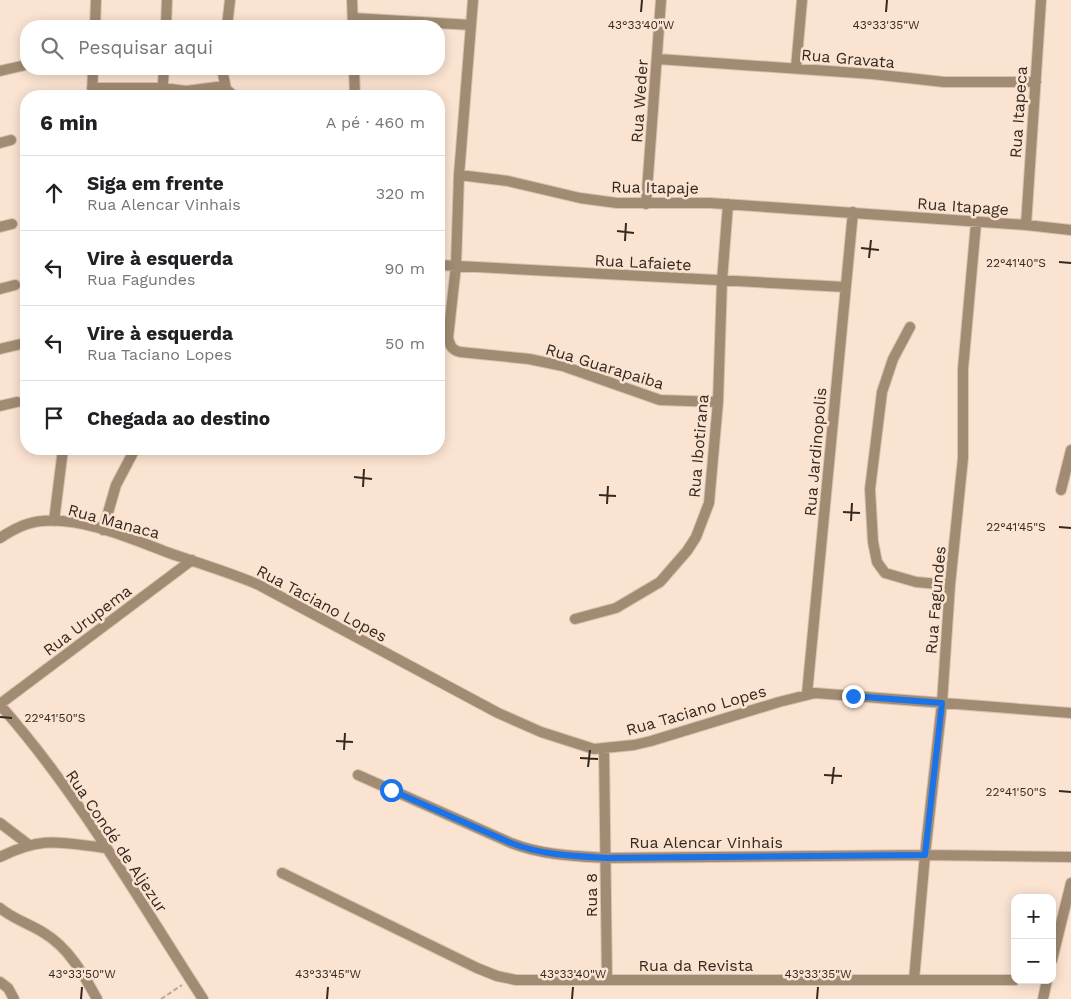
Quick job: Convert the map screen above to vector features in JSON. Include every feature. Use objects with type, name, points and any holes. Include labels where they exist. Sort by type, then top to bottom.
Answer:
[{"type":"street","points":[[95,20],[96,0]]},
{"type":"street","points":[[166,20],[167,0]]},
{"type":"street","points":[[228,20],[230,0]]},
{"type":"street","points":[[352,0],[353,20]]},
{"type":"street","points":[[456,266],[459,175],[473,0]]},
{"type":"street","name":"Rua Weder","points":[[646,204],[661,0]]},
{"type":"street","points":[[796,68],[802,0]]},
{"type":"street","name":"Rua Itapeca","points":[[1026,225],[1041,0]]},
{"type":"street","points":[[445,24],[471,25]]},
{"type":"street","name":"Rua Gravata","points":[[658,59],[796,68],[944,82],[1036,82]]},
{"type":"street","points":[[0,71],[20,66]]},
{"type":"street","points":[[92,90],[93,75]]},
{"type":"street","points":[[163,90],[164,75]]},
{"type":"street","points":[[194,90],[217,87],[226,88],[223,75]]},
{"type":"street","points":[[354,75],[355,90]]},
{"type":"street","points":[[0,143],[11,140]]},
{"type":"street","name":"Rua Itapaje","points":[[459,175],[508,181],[600,201],[646,204],[728,204],[853,212]]},
{"type":"street","name":"Rua Ibotirana","points":[[575,620],[616,608],[660,582],[687,551],[696,537],[709,503],[718,402],[722,281],[728,204]]},
{"type":"street","name":"Rua Itapage","points":[[853,212],[1071,230]]},
{"type":"street","name":"Rua Jardinopolis","points":[[807,694],[853,212]]},
{"type":"street","name":"Rua Fagundes","points":[[914,980],[925,855],[942,703],[950,585],[963,458],[963,369],[976,223]]},
{"type":"street","points":[[0,227],[12,224]]},
{"type":"street","name":"Rua Lafaiete","points":[[445,266],[845,287]]},
{"type":"street","name":"Rua Guarapaiba","points":[[456,266],[448,338],[449,344],[454,351],[529,359],[563,366],[660,400],[718,402]]},
{"type":"street","points":[[0,289],[15,285]]},
{"type":"street","points":[[910,327],[893,359],[882,392],[870,490],[873,542],[877,562],[885,573],[916,582],[950,585]]},
{"type":"street","points":[[0,349],[20,344]]},
{"type":"street","points":[[0,406],[17,402]]},
{"type":"street","points":[[1061,490],[1071,450]]},
{"type":"street","points":[[54,521],[62,455]]},
{"type":"street","points":[[104,530],[116,485],[132,455]]},
{"type":"street","name":"Rua Manaca","points":[[0,538],[29,524],[41,521],[68,522],[104,530],[192,560]]},
{"type":"street","name":"Rua Taciano Lopes","points":[[192,560],[259,585],[498,713],[564,740],[594,749],[651,741],[807,694],[1071,713]]},
{"type":"street","name":"Rua Urupema","points":[[0,704],[192,560]]},
{"type":"street","name":"Rua Condé de Aljezur","points":[[0,704],[31,740],[106,848],[203,999]]},
{"type":"street","name":"Rua 8","points":[[604,749],[607,980]]},
{"type":"street","name":"Rua Alencar Vinhais","points":[[358,775],[521,847],[555,855],[606,858],[925,855],[1071,857]]},
{"type":"street","points":[[0,823],[29,845]]},
{"type":"street","points":[[0,857],[29,845],[58,841],[106,848]]},
{"type":"street","name":"Rua da Revista","points":[[282,872],[477,968],[497,976],[528,981],[1011,980]]},
{"type":"street","points":[[1056,944],[1071,883]]},
{"type":"street","points":[[0,908],[55,940],[84,976],[97,999]]},
{"type":"street","points":[[0,982],[8,988],[14,999]]},
{"type":"street","points":[[1043,999],[1046,984]]},
{"type":"path","points":[[162,999],[190,979]]},
{"type":"route","points":[[391,790],[521,847],[555,855],[606,858],[925,855],[942,703],[853,696]]}]
